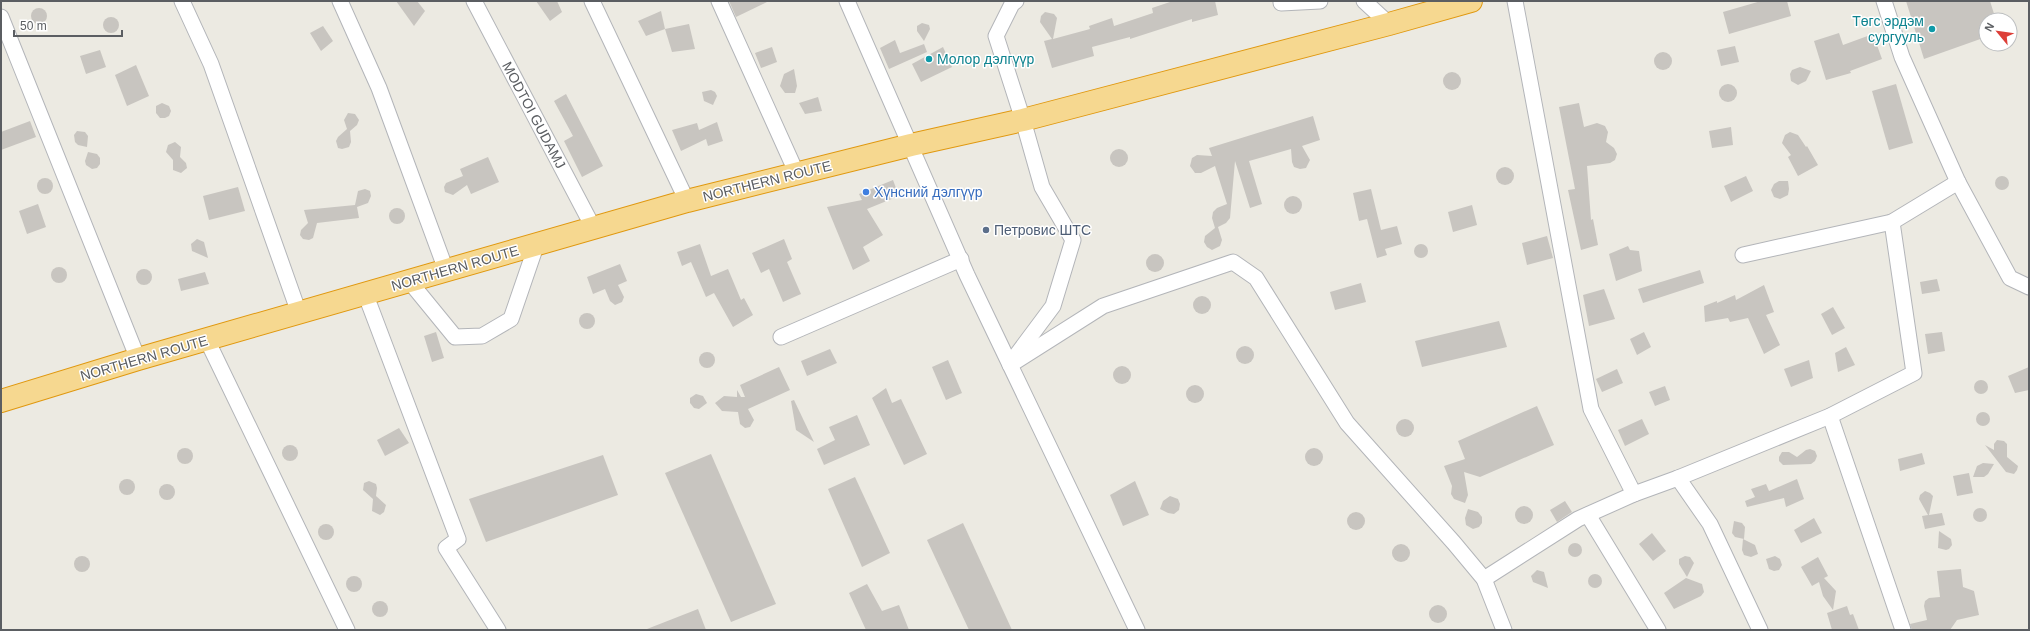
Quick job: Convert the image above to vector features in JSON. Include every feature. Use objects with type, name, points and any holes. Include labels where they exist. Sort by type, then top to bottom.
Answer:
[{"type":"highway","name":"NORTHERN ROUTE","points":[[1,400],[138,359],[410,282],[446,270],[536,246],[687,201],[911,145],[1024,120],[1471,1]]},
{"type":"street","points":[[182,1],[211,64],[300,313]]},
{"type":"street","points":[[340,1],[379,88],[446,270]]},
{"type":"street","name":"MODTOI GUDAMJ","points":[[474,1],[594,229]]},
{"type":"street","points":[[592,1],[687,201]]},
{"type":"street","points":[[720,1],[797,174]]},
{"type":"street","points":[[847,1],[960,259],[1137,630]]},
{"type":"street","points":[[1010,364],[1053,306],[1073,240],[1042,186],[1024,120],[996,36],[1012,4],[1016,1]]},
{"type":"street","points":[[1281,1],[1281,3],[1320,1]]},
{"type":"street","points":[[1364,1],[1389,24]]},
{"type":"street","points":[[1515,1],[1591,409],[1634,494]]},
{"type":"street","points":[[1884,1],[1902,56],[1958,182],[2010,278],[2029,287]]},
{"type":"street","points":[[1,16],[138,359]]},
{"type":"street","points":[[1744,255],[1892,222],[1958,182]]},
{"type":"street","points":[[1484,580],[1578,519],[1634,494],[1678,478],[1830,416],[1914,373],[1892,222]]},
{"type":"street","points":[[410,282],[455,337],[482,336],[511,319],[536,246]]},
{"type":"street","points":[[781,337],[960,259]]},
{"type":"street","points":[[1010,364],[1104,306],[1233,262],[1256,278],[1346,423],[1454,543],[1484,580],[1504,630]]},
{"type":"street","points":[[365,294],[458,539],[446,548],[498,630]]},
{"type":"street","points":[[207,340],[347,630]]},
{"type":"street","points":[[1830,416],[1903,630]]},
{"type":"street","points":[[1678,478],[1710,524],[1760,630]]},
{"type":"street","points":[[1588,515],[1658,630]]},
{"type":"building","points":[[396,1],[417,1],[425,11],[414,26]]},
{"type":"building","points":[[536,1],[557,1],[562,12],[550,21]]},
{"type":"building","points":[[729,1],[769,1],[736,17]]},
{"type":"building","points":[[1173,1],[1215,1],[1218,15],[1192,22],[1192,19],[1130,39],[1130,37],[1092,47],[1094,56],[1052,68],[1044,41],[1052,39],[1040,22],[1041,16],[1045,12],[1054,14],[1057,18],[1053,39],[1090,29],[1089,26],[1112,18],[1114,26],[1153,13],[1152,8]]},
{"type":"building","points":[[1761,1],[1787,1],[1791,16],[1729,34],[1723,12]]},
{"type":"building","name":"Төгс эрдэм сургууль","points":[[1906,1],[1990,1],[1993,12],[1978,12],[1978,40],[1924,59]]},
{"type":"building","points":[[39,8],[46,13],[47,16],[42,23],[39,24],[32,19],[31,16],[36,9]]},
{"type":"building","points":[[661,11],[665,29],[646,36],[638,21]]},
{"type":"building","points":[[111,17],[118,22],[119,25],[114,32],[111,33],[104,28],[103,25],[108,18]]},
{"type":"building","points":[[922,23],[929,25],[930,29],[924,41],[917,31],[917,26]]},
{"type":"building","points":[[689,24],[695,49],[672,52],[665,29]]},
{"type":"building","points":[[323,26],[333,41],[321,51],[310,33]]},
{"type":"building","points":[[1839,33],[1843,45],[1873,34],[1882,59],[1850,71],[1851,73],[1826,80],[1814,41]]},
{"type":"building","points":[[895,40],[900,53],[924,44],[927,52],[889,69],[880,48]]},
{"type":"building","points":[[1735,46],[1739,62],[1721,66],[1717,50]]},
{"type":"building","points":[[772,47],[777,62],[761,68],[755,53]]},
{"type":"building","name":"Молор дэлгүүр","points":[[943,47],[952,67],[921,82],[912,64]]},
{"type":"building","points":[[100,50],[106,67],[86,74],[80,56]]},
{"type":"building","points":[[1663,52],[1669,55],[1672,61],[1669,67],[1663,70],[1657,67],[1654,61],[1657,55]]},
{"type":"building","points":[[136,65],[149,96],[127,106],[115,75]]},
{"type":"building","points":[[1800,67],[1811,71],[1806,81],[1798,85],[1791,81],[1790,74],[1792,70]]},
{"type":"building","points":[[794,69],[797,86],[795,93],[785,93],[780,86],[784,74]]},
{"type":"building","points":[[1452,72],[1458,75],[1461,81],[1458,87],[1452,90],[1446,87],[1443,81],[1446,75]]},
{"type":"building","points":[[1728,84],[1734,87],[1737,93],[1734,99],[1728,102],[1722,99],[1719,93],[1722,87]]},
{"type":"building","points":[[1896,84],[1913,143],[1889,150],[1872,91]]},
{"type":"building","points":[[711,90],[715,92],[717,96],[713,105],[704,101],[702,92]]},
{"type":"building","points":[[566,94],[603,166],[582,177],[564,141],[573,136],[554,101]]},
{"type":"building","points":[[818,97],[822,111],[805,114],[799,103]]},
{"type":"building","points":[[162,103],[169,106],[171,111],[169,116],[165,118],[160,118],[156,113],[156,106]]},
{"type":"building","points":[[1579,103],[1584,127],[1597,123],[1605,126],[1608,132],[1606,142],[1614,148],[1617,154],[1615,160],[1610,163],[1587,166],[1591,220],[1593,219],[1598,245],[1581,250],[1568,190],[1575,189],[1559,107]]},
{"type":"building","points":[[348,113],[355,114],[359,120],[357,125],[350,131],[351,142],[349,147],[342,149],[338,148],[336,141],[338,137],[347,129],[344,120]]},
{"type":"building","points":[[1313,116],[1320,140],[1302,146],[1310,160],[1306,168],[1300,169],[1294,167],[1291,149],[1249,161],[1262,204],[1250,208],[1235,161],[1230,218],[1226,223],[1218,227],[1222,240],[1220,246],[1212,250],[1207,247],[1204,242],[1205,236],[1215,228],[1212,218],[1213,212],[1217,208],[1227,204],[1215,166],[1201,173],[1195,173],[1190,166],[1192,158],[1197,155],[1212,156],[1209,148]]},
{"type":"building","points":[[30,121],[36,137],[1,150],[1,132]]},
{"type":"building","points":[[717,122],[723,141],[708,146],[706,139],[681,151],[672,130],[697,123],[699,130]]},
{"type":"building","points":[[1731,127],[1733,145],[1712,148],[1709,131]]},
{"type":"building","points":[[77,131],[85,132],[88,136],[87,147],[78,145],[75,142],[74,135]]},
{"type":"building","points":[[1790,132],[1798,135],[1806,147],[1807,146],[1818,165],[1798,176],[1788,157],[1791,155],[1782,143],[1785,135]]},
{"type":"building","points":[[175,142],[181,147],[180,157],[186,163],[187,168],[181,173],[173,170],[173,160],[166,152],[168,145]]},
{"type":"building","points":[[1119,149],[1125,152],[1128,158],[1125,164],[1119,167],[1113,164],[1110,158],[1113,152]]},
{"type":"building","points":[[88,152],[97,154],[100,158],[100,164],[97,168],[92,169],[86,165],[85,161]]},
{"type":"building","points":[[488,157],[499,182],[471,194],[467,185],[453,195],[445,192],[444,187],[446,183],[463,176],[460,169]]},
{"type":"building","points":[[1505,167],[1511,170],[1514,176],[1511,182],[1505,185],[1499,182],[1496,176],[1499,170]]},
{"type":"building","points":[[1746,176],[1753,191],[1731,202],[1724,186]]},
{"type":"building","points":[[1999,176],[2005,176],[2009,180],[2009,186],[2005,190],[1999,190],[1995,186],[1995,180]]},
{"type":"building","points":[[45,178],[52,183],[53,186],[48,193],[45,194],[38,189],[37,186],[42,179]]},
{"type":"building","points":[[893,180],[899,196],[867,209],[883,235],[863,247],[870,261],[853,270],[827,207],[862,200],[859,194]]},
{"type":"building","points":[[1779,181],[1788,181],[1788,195],[1780,199],[1774,197],[1771,190],[1774,184]]},
{"type":"building","points":[[238,187],[245,211],[209,220],[203,196]]},
{"type":"building","points":[[365,189],[370,191],[371,196],[368,203],[357,207],[359,218],[317,223],[313,238],[309,240],[303,239],[300,235],[301,230],[308,223],[304,210],[355,205],[358,191]]},
{"type":"building","points":[[1371,189],[1381,230],[1397,226],[1402,244],[1385,249],[1387,255],[1377,258],[1367,219],[1359,221],[1353,193]]},
{"type":"building","points":[[1293,196],[1299,199],[1302,205],[1299,211],[1293,214],[1287,211],[1284,205],[1287,199]]},
{"type":"building","points":[[38,204],[46,227],[27,234],[19,211]]},
{"type":"building","points":[[1472,205],[1477,225],[1453,232],[1448,212]]},
{"type":"building","points":[[397,208],[404,213],[405,216],[400,223],[397,224],[390,219],[389,216],[394,209]]},
{"type":"building","points":[[1547,236],[1553,258],[1527,265],[1522,243]]},
{"type":"building","points":[[197,239],[204,242],[208,258],[192,251],[191,244]]},
{"type":"building","points":[[784,239],[792,259],[787,262],[801,294],[783,302],[769,269],[761,273],[752,253]]},
{"type":"building","points":[[700,244],[711,276],[728,269],[741,300],[744,298],[753,315],[733,327],[714,293],[706,297],[691,262],[682,266],[677,252]]},
{"type":"building","points":[[1418,244],[1424,244],[1428,248],[1428,254],[1424,258],[1418,258],[1414,254],[1414,248]]},
{"type":"building","points":[[1628,246],[1630,250],[1639,251],[1642,271],[1616,281],[1609,254]]},
{"type":"building","points":[[1155,254],[1161,257],[1164,263],[1161,269],[1155,272],[1149,269],[1146,263],[1149,257]]},
{"type":"building","points":[[620,264],[627,281],[618,285],[624,297],[622,302],[615,305],[610,301],[605,289],[593,294],[587,277]]},
{"type":"building","points":[[59,267],[66,272],[67,275],[62,282],[59,283],[52,278],[51,275],[56,268]]},
{"type":"building","points":[[144,269],[151,274],[152,277],[147,284],[144,285],[137,280],[136,277],[141,270]]},
{"type":"building","points":[[1700,270],[1704,283],[1643,303],[1638,289]]},
{"type":"building","points":[[205,272],[209,284],[181,291],[178,279]]},
{"type":"building","points":[[1937,279],[1940,291],[1922,294],[1920,282]]},
{"type":"building","points":[[1361,283],[1366,302],[1335,310],[1330,292]]},
{"type":"building","points":[[1764,285],[1774,312],[1766,315],[1780,345],[1764,354],[1748,318],[1730,322],[1728,318],[1705,322],[1704,306],[1717,301],[1717,303],[1735,295],[1736,300]]},
{"type":"building","points":[[1604,289],[1615,319],[1589,326],[1583,295]]},
{"type":"building","points":[[1202,296],[1208,299],[1211,305],[1208,311],[1202,314],[1196,311],[1193,305],[1196,299]]},
{"type":"building","points":[[1833,307],[1845,328],[1832,335],[1821,314]]},
{"type":"building","points":[[587,313],[594,318],[595,321],[590,328],[587,329],[580,324],[579,321],[584,314]]},
{"type":"building","points":[[1499,321],[1507,347],[1422,367],[1415,341]]},
{"type":"building","points":[[436,332],[444,358],[432,362],[424,336]]},
{"type":"building","points":[[1644,332],[1651,347],[1637,355],[1630,339]]},
{"type":"building","points":[[1942,332],[1945,351],[1928,354],[1925,334]]},
{"type":"building","points":[[1245,346],[1251,349],[1254,355],[1251,361],[1245,364],[1239,361],[1236,355],[1239,349]]},
{"type":"building","points":[[1846,347],[1855,365],[1838,372],[1835,353]]},
{"type":"building","points":[[830,349],[837,363],[807,376],[801,361]]},
{"type":"building","points":[[707,352],[714,357],[715,360],[710,367],[707,368],[700,363],[699,360],[704,353]]},
{"type":"building","points":[[948,360],[962,393],[946,400],[932,367]]},
{"type":"building","points":[[1809,360],[1813,378],[1791,387],[1784,369]]},
{"type":"building","points":[[1122,366],[1128,369],[1131,375],[1128,381],[1122,384],[1116,381],[1113,375],[1116,369]]},
{"type":"building","points":[[779,367],[790,390],[748,409],[754,420],[750,427],[745,428],[740,424],[738,412],[722,411],[715,403],[724,396],[737,397],[737,390],[741,397],[745,397],[740,385]]},
{"type":"building","points":[[2029,367],[2029,390],[2015,393],[2008,376]]},
{"type":"building","points":[[1617,369],[1623,383],[1602,392],[1596,379]]},
{"type":"building","points":[[1978,380],[1984,380],[1988,384],[1988,390],[1984,394],[1978,394],[1974,390],[1974,384]]},
{"type":"building","points":[[1195,385],[1201,388],[1204,394],[1201,400],[1195,403],[1189,400],[1186,394],[1189,388]]},
{"type":"building","points":[[1665,386],[1670,400],[1655,406],[1649,392]]},
{"type":"building","points":[[886,388],[892,403],[901,399],[927,454],[904,465],[872,398]]},
{"type":"building","points":[[696,394],[703,396],[707,403],[699,409],[694,408],[690,403],[690,398]]},
{"type":"building","points":[[794,400],[814,442],[796,430],[791,401]]},
{"type":"building","points":[[1537,406],[1554,445],[1480,477],[1464,472],[1468,495],[1465,503],[1454,499],[1451,494],[1452,486],[1444,466],[1465,459],[1458,441]]},
{"type":"building","points":[[1980,412],[1986,412],[1990,416],[1990,422],[1986,426],[1980,426],[1976,422],[1976,416]]},
{"type":"building","points":[[857,415],[870,445],[824,465],[817,449],[835,440],[829,427]]},
{"type":"building","points":[[1405,419],[1411,422],[1414,428],[1411,434],[1405,437],[1399,434],[1396,428],[1399,422]]},
{"type":"building","points":[[1642,419],[1649,434],[1625,446],[1618,430]]},
{"type":"building","points":[[399,428],[409,443],[385,456],[377,440]]},
{"type":"building","points":[[1997,440],[2004,441],[2007,444],[2007,457],[2018,466],[2014,474],[2006,472],[1985,445],[1994,450],[1994,444]]},
{"type":"building","points":[[290,445],[297,450],[298,453],[293,460],[290,461],[283,456],[282,453],[287,446]]},
{"type":"building","points":[[185,448],[192,453],[193,456],[188,463],[185,464],[178,459],[177,456],[182,449]]},
{"type":"building","points":[[1314,448],[1320,451],[1323,457],[1320,463],[1314,466],[1308,463],[1305,457],[1308,451]]},
{"type":"building","points":[[1810,449],[1815,451],[1817,456],[1815,461],[1811,464],[1783,465],[1779,461],[1779,457],[1782,452],[1789,452],[1797,457],[1806,450]]},
{"type":"building","points":[[1922,453],[1925,464],[1900,471],[1898,459]]},
{"type":"building","points":[[711,454],[776,604],[731,622],[665,473]]},
{"type":"building","points":[[603,455],[618,495],[486,542],[469,499]]},
{"type":"building","points":[[1983,463],[1994,464],[1988,474],[1984,477],[1973,477],[1977,466]]},
{"type":"building","points":[[1969,473],[1973,493],[1957,496],[1953,476]]},
{"type":"building","points":[[855,477],[890,553],[862,567],[828,489]]},
{"type":"building","points":[[127,479],[134,484],[135,487],[130,494],[127,495],[120,490],[119,487],[124,480]]},
{"type":"building","points":[[1797,479],[1804,499],[1786,507],[1784,498],[1747,507],[1745,501],[1755,497],[1751,489],[1766,484],[1769,491]]},
{"type":"building","points":[[369,481],[376,484],[376,496],[386,505],[384,512],[380,515],[372,511],[373,499],[363,490],[364,483]]},
{"type":"building","points":[[1135,481],[1149,515],[1123,526],[1110,495]]},
{"type":"building","points":[[167,484],[174,489],[175,492],[170,499],[167,500],[160,495],[159,492],[164,485]]},
{"type":"building","points":[[1925,491],[1933,496],[1929,515],[1942,513],[1945,525],[1925,529],[1922,516],[1928,515],[1919,499],[1920,495]]},
{"type":"building","points":[[1170,496],[1178,499],[1180,504],[1179,510],[1174,514],[1160,509],[1163,501]]},
{"type":"building","points":[[1565,501],[1572,512],[1557,522],[1550,510]]},
{"type":"building","points":[[1524,506],[1530,509],[1533,515],[1530,521],[1524,524],[1518,521],[1515,515],[1518,509]]},
{"type":"building","points":[[1977,508],[1983,508],[1987,512],[1987,518],[1983,522],[1977,522],[1973,518],[1973,512]]},
{"type":"building","points":[[1468,509],[1478,512],[1482,517],[1482,523],[1479,527],[1473,529],[1466,525],[1465,518]]},
{"type":"building","points":[[1356,512],[1362,515],[1365,521],[1362,527],[1356,530],[1350,527],[1347,521],[1350,515]]},
{"type":"building","points":[[1814,518],[1822,533],[1801,543],[1794,530]]},
{"type":"building","points":[[1734,521],[1742,523],[1745,527],[1744,539],[1735,537],[1732,533]]},
{"type":"building","points":[[963,523],[1012,630],[969,630],[927,540]]},
{"type":"building","points":[[326,524],[333,529],[334,532],[329,539],[326,540],[319,535],[318,532],[323,525]]},
{"type":"building","points":[[1939,531],[1951,539],[1952,545],[1949,549],[1946,550],[1938,548]]},
{"type":"building","points":[[1652,533],[1666,551],[1653,561],[1639,544]]},
{"type":"building","points":[[1743,539],[1755,545],[1758,554],[1751,557],[1744,555],[1742,550]]},
{"type":"building","points":[[1572,543],[1578,543],[1582,547],[1582,553],[1578,557],[1572,557],[1568,553],[1568,547]]},
{"type":"building","points":[[1401,544],[1407,547],[1410,553],[1407,559],[1401,562],[1395,559],[1392,553],[1395,547]]},
{"type":"building","points":[[82,556],[89,561],[90,564],[85,571],[82,572],[75,567],[74,564],[79,557]]},
{"type":"building","points":[[1685,556],[1690,557],[1694,563],[1687,577],[1679,564],[1679,559]]},
{"type":"building","points":[[1775,556],[1780,559],[1782,565],[1779,570],[1774,571],[1769,569],[1766,559]]},
{"type":"building","points":[[1818,557],[1828,576],[1824,578],[1836,591],[1833,610],[1823,596],[1819,582],[1812,586],[1801,567]]},
{"type":"building","points":[[1961,569],[1963,587],[1974,591],[1979,615],[1957,620],[1950,630],[1912,630],[1910,624],[1927,620],[1924,606],[1925,601],[1929,598],[1940,597],[1937,571]]},
{"type":"building","points":[[1537,570],[1544,572],[1548,588],[1533,582],[1531,576]]},
{"type":"building","points":[[1592,574],[1598,574],[1602,578],[1602,584],[1598,588],[1592,588],[1588,584],[1588,578]]},
{"type":"building","points":[[354,576],[361,581],[362,584],[357,591],[354,592],[347,587],[346,584],[351,577]]},
{"type":"building","points":[[1686,578],[1702,584],[1704,592],[1701,596],[1674,609],[1664,593]]},
{"type":"building","points":[[867,584],[882,611],[899,605],[909,630],[866,630],[849,593]]},
{"type":"building","points":[[380,601],[387,606],[388,609],[383,616],[380,617],[373,612],[372,609],[377,602]]},
{"type":"building","points":[[1438,605],[1444,608],[1447,614],[1444,620],[1438,623],[1432,620],[1429,614],[1432,608]]},
{"type":"building","points":[[1847,606],[1850,615],[1853,614],[1859,630],[1832,630],[1827,613]]},
{"type":"building","points":[[698,609],[706,630],[647,629]]},
{"type":"place","name":"Төгс эрдэм сургууль","points":[[1932,29]]},
{"type":"place","name":"Молор дэлгүүр","points":[[929,59]]},
{"type":"place","name":"Хүнсний дэлгүүр","points":[[866,192]]},
{"type":"place","name":"Петровис ШТС","points":[[986,230]]}]
